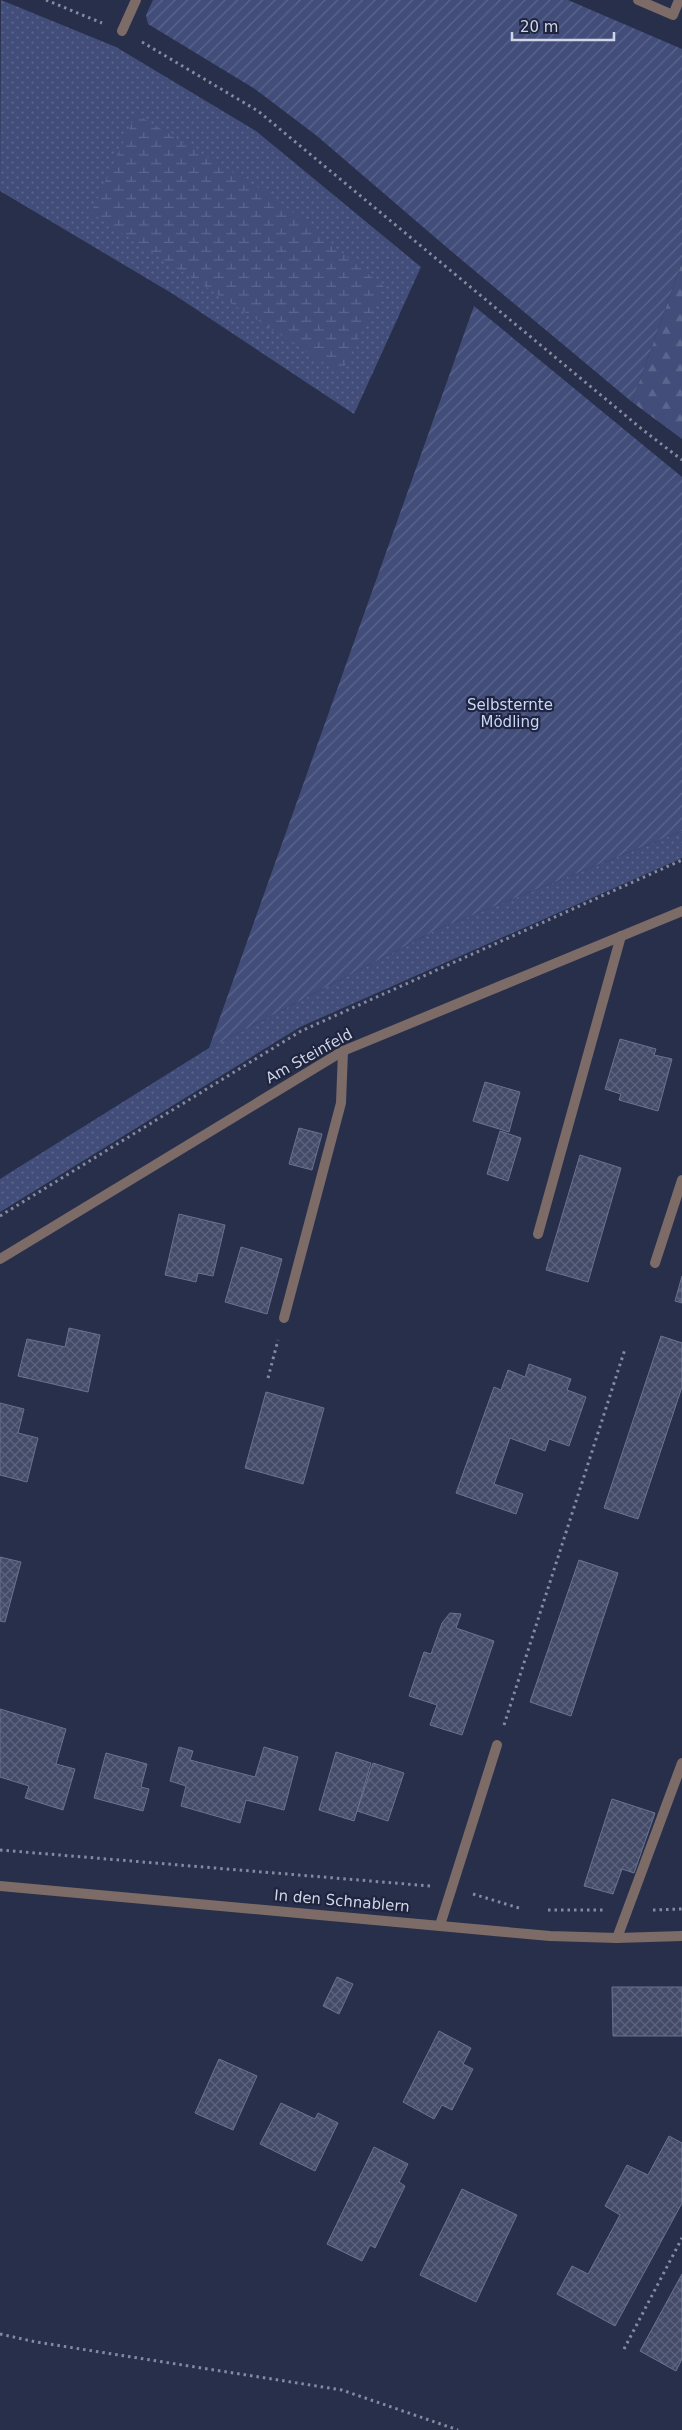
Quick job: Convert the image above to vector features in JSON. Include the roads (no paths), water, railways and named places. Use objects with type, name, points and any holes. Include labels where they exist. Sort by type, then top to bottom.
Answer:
[{"type":"street","points":[[122,30],[136,0]]},
{"type":"street","points":[[638,0],[673,15],[679,0]]},
{"type":"street","name":"Am Steinfeld","points":[[0,1259],[343,1051],[682,911]]},
{"type":"street","points":[[538,1234],[622,936]]},
{"type":"street","points":[[284,1318],[341,1103],[343,1051]]},
{"type":"street","points":[[655,1263],[682,1180]]},
{"type":"street","points":[[440,1925],[498,1745]]},
{"type":"street","points":[[617,1938],[682,1762]]},
{"type":"street","name":"In den Schnablern","points":[[0,1886],[550,1936],[617,1938],[682,1936]]},
{"type":"park label","name":"Selbsternte Mödling","points":[[510,714]]}]
